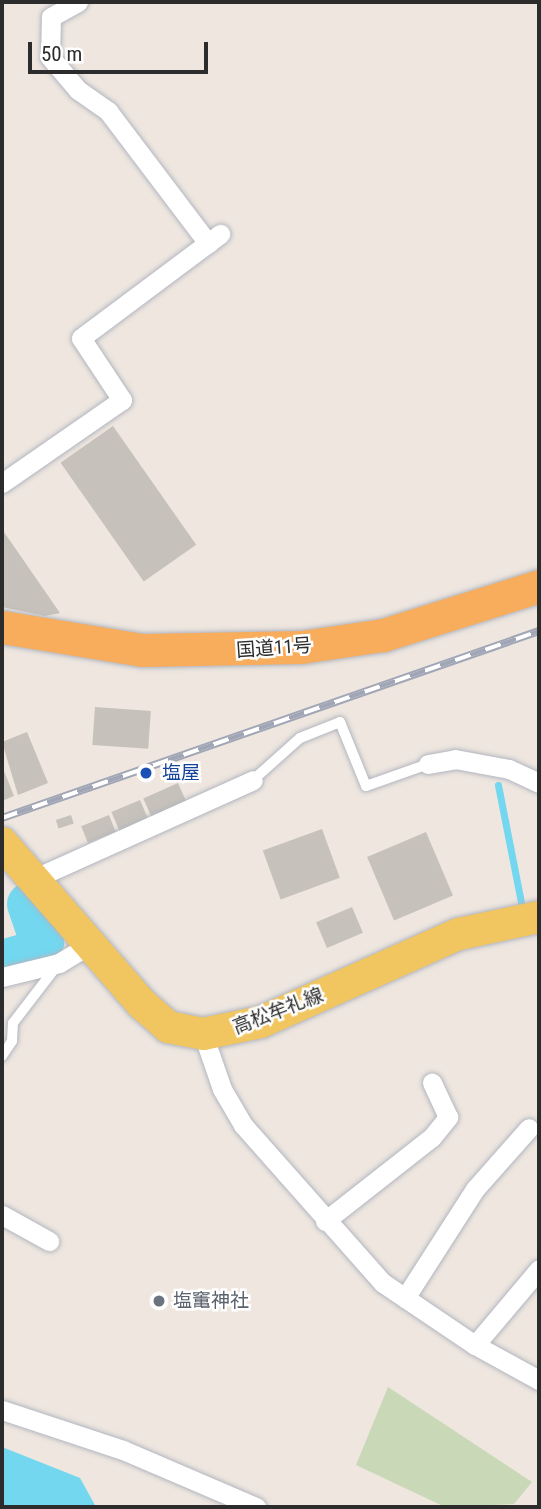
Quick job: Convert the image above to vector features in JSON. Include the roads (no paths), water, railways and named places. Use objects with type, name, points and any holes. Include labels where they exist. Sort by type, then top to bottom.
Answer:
[{"type":"highway","name":"国道11号","points":[[2,627],[142,650],[301,647],[383,635],[539,586]]},
{"type":"main road","name":"高松牟礼線","points":[[2,843],[89,945],[168,1027],[203,1034],[261,1022],[460,934],[539,917]]},
{"type":"street","points":[[2,483],[122,400],[81,338],[214,238],[108,111],[78,90],[50,57],[51,17],[78,2]]},
{"type":"street","points":[[428,764],[454,759],[509,769],[539,783]]},
{"type":"street","points":[[31,880],[253,780]]},
{"type":"street","points":[[2,977],[59,963],[89,945]]},
{"type":"street","points":[[203,1034],[222,1089],[243,1125],[325,1222],[383,1283],[475,1345],[539,1380]]},
{"type":"street","points":[[325,1222],[432,1137],[448,1118],[432,1082]]},
{"type":"street","points":[[405,1298],[474,1189],[529,1128]]},
{"type":"street","points":[[2,1215],[49,1241]]},
{"type":"street","points":[[475,1345],[539,1269]]},
{"type":"street","points":[[2,1410],[123,1450],[256,1507]]},
{"type":"lane","points":[[253,780],[300,738],[341,722],[366,786],[428,764]]},
{"type":"lane","points":[[2,1056],[12,1041],[13,1023],[59,963]]},
{"type":"water","points":[[2,1447],[80,1478],[96,1507],[2,1507]]},
{"type":"waterway","points":[[498,785],[522,907]]},
{"type":"waterway","points":[[2,962],[34,953],[42,942],[29,904]]},
{"type":"railway","points":[[2,818],[539,631]]},
{"type":"place","name":"塩屋","points":[[146,773]]},
{"type":"place","name":"塩竃神社","points":[[159,1301]]}]
